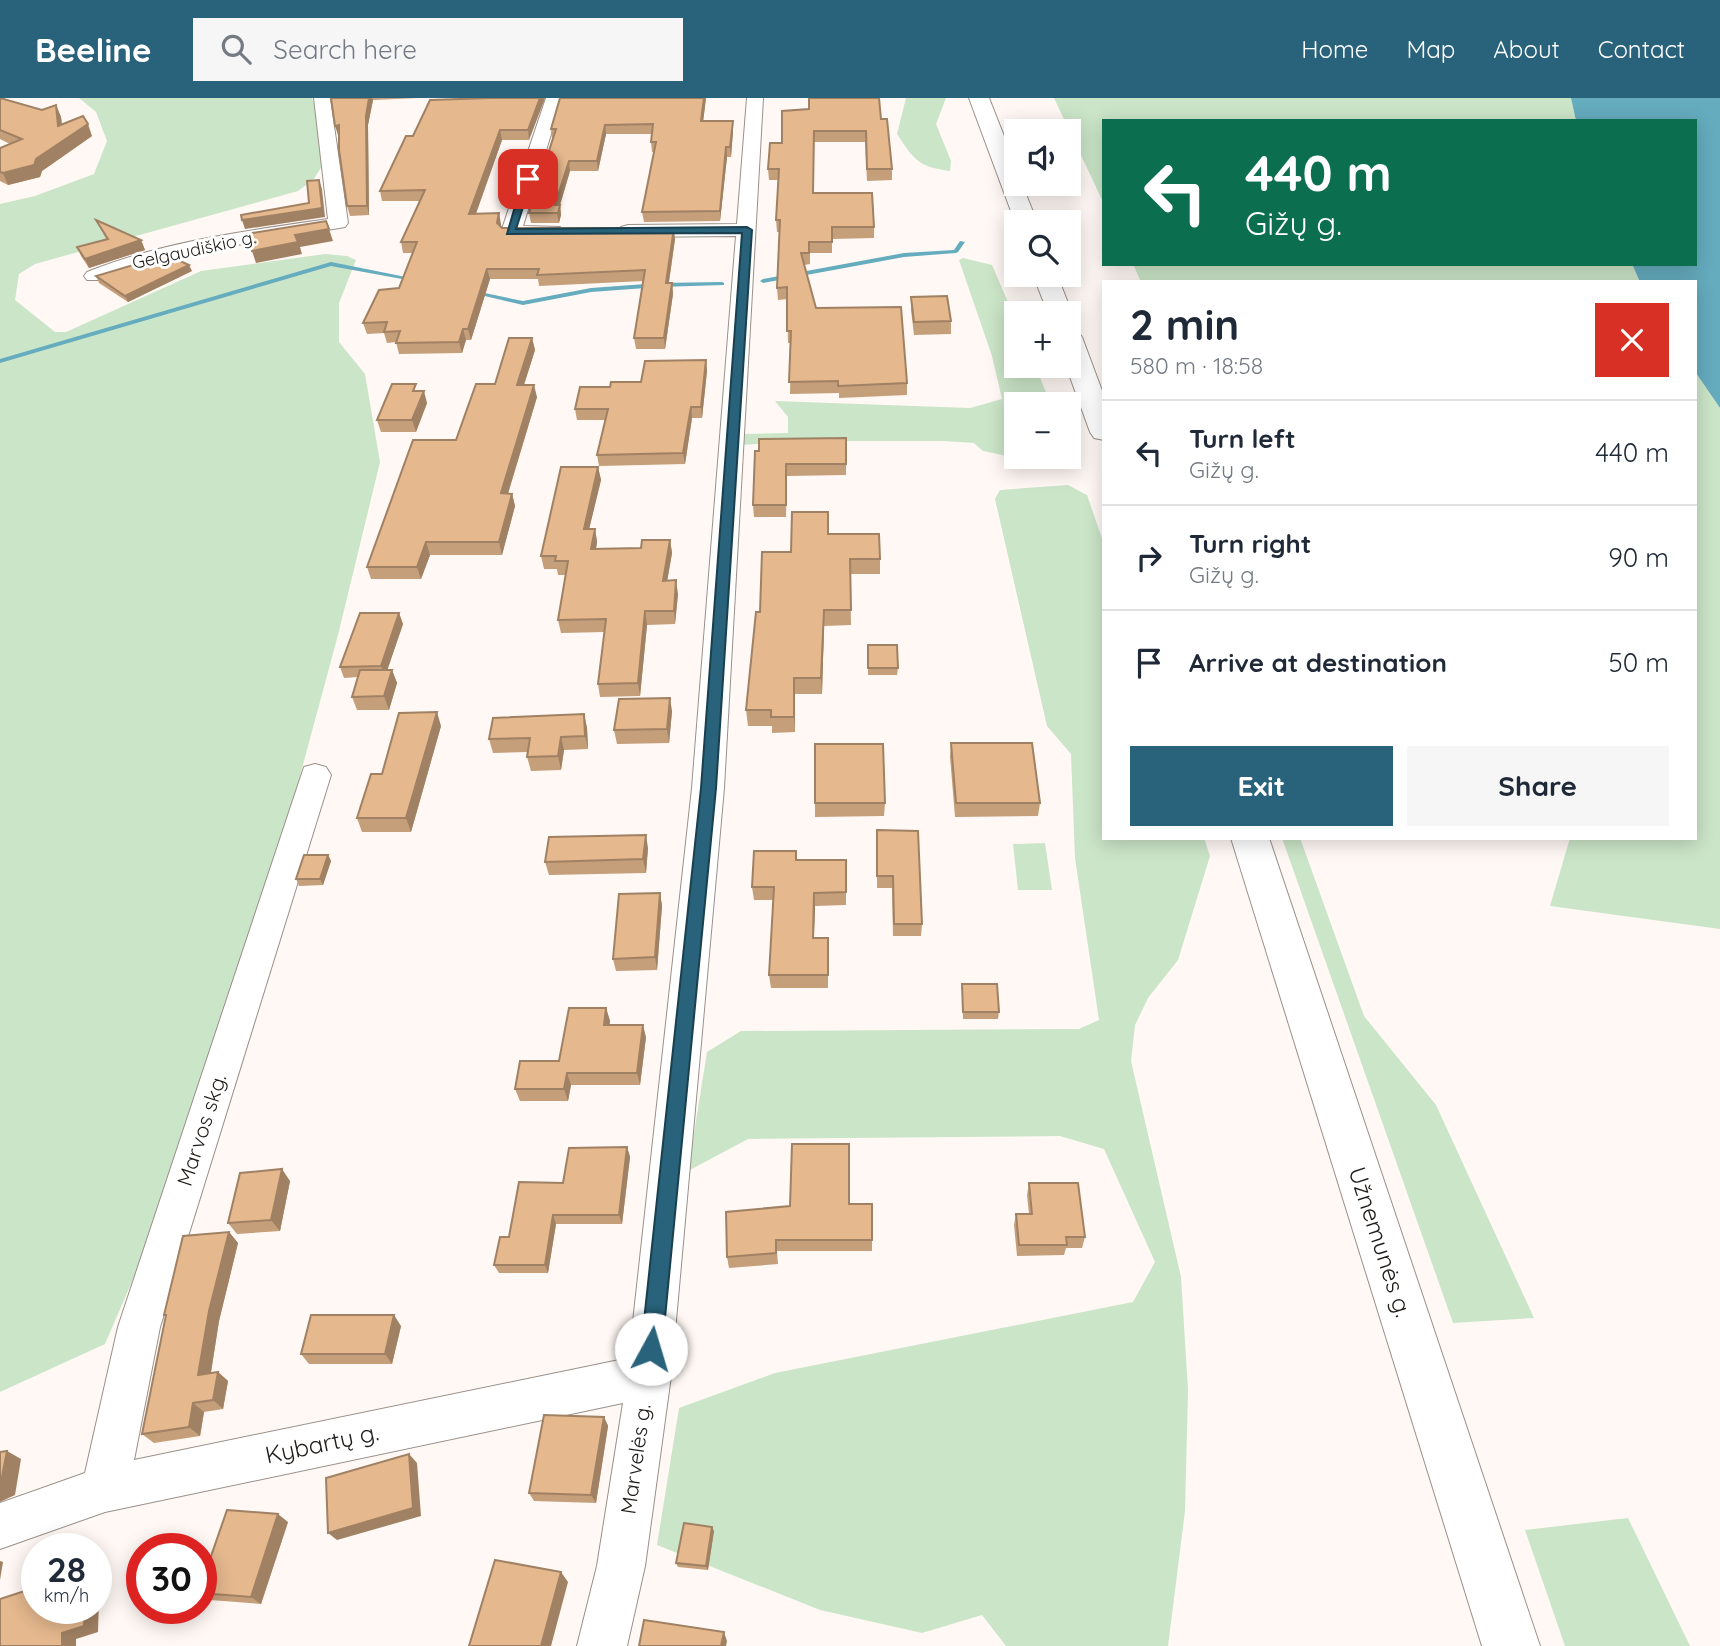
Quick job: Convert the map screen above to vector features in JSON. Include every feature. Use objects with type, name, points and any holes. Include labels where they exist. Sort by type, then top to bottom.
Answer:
[{"type":"main road","points":[[979,98],[1021,210]]},
{"type":"main road","points":[[1081,370],[1102,427]]},
{"type":"main road","name":"Užnemunės g.","points":[[1251,840],[1511,1646]]},
{"type":"street","name":"Gelgaudiškio g.","points":[[94,276],[196,246],[338,223],[322,98]]},
{"type":"street","points":[[554,98],[511,232],[566,231]]},
{"type":"street","name":"Marvelės g.","points":[[602,1646],[621,1566],[649,1376],[708,788],[755,98]]},
{"type":"street","points":[[608,231],[747,230]]},
{"type":"street","name":"Marvos skg.","points":[[105,1489],[139,1327],[315,775]]},
{"type":"street","name":"Kybartų g.","points":[[0,1526],[105,1489],[649,1376]]},
{"type":"green space","points":[[79,98],[312,98],[316,107],[322,166],[314,179],[298,191],[35,264],[19,274],[15,300],[55,332],[66,332],[201,271],[325,254],[347,256],[356,260],[339,303],[339,342],[365,374],[380,462],[338,635],[244,983],[165,1205],[105,1344],[0,1392],[0,204],[35,196],[94,174],[107,141],[96,112]]},
{"type":"green space","points":[[906,98],[946,98],[936,124],[951,161],[950,171],[918,161],[897,134]]},
{"type":"green space","points":[[1054,98],[1571,98],[1576,119],[1102,119],[1102,200],[1081,155],[1081,119],[1064,119]]},
{"type":"green space","points":[[963,258],[992,265],[1008,301],[1004,301],[1004,378],[1040,378],[1046,392],[1004,392],[1004,455],[983,451],[974,443],[943,441],[805,441],[742,445],[744,434],[788,433],[788,417],[775,401],[970,408],[1002,399],[992,356],[959,260]]},
{"type":"green space","points":[[1134,266],[1633,266],[1639,280],[1140,280]]},
{"type":"green space","points":[[1697,374],[1720,408],[1720,929],[1550,906],[1569,840],[1697,840]]},
{"type":"green space","points":[[1068,485],[1087,495],[1102,538],[1102,840],[1205,840],[1210,856],[1178,960],[1148,998],[1135,1025],[1131,1061],[1181,1277],[1188,1390],[1185,1511],[1168,1646],[1006,1646],[982,1615],[922,1633],[820,1610],[657,1545],[679,1408],[775,1373],[1133,1302],[1155,1262],[1104,1149],[1060,1136],[748,1139],[688,1171],[707,1052],[741,1031],[1079,1029],[1099,1020],[1075,858],[1071,754],[1047,726],[995,499],[1000,490]]},
{"type":"green space","points":[[1283,840],[1301,840],[1364,1016],[1436,1105],[1534,1318],[1453,1323]]},
{"type":"green space","points":[[1045,843],[1052,890],[1018,890],[1013,844]]},
{"type":"green space","points":[[1628,1518],[1690,1646],[1565,1646],[1525,1530]]},
{"type":"water","points":[[1571,98],[1720,98],[1720,408],[1697,374],[1697,280],[1639,280],[1633,266],[1697,266],[1697,119],[1576,119]]},
{"type":"building","points":[[0,98],[42,110],[56,105],[58,126],[83,116],[88,124],[36,159],[34,165],[3,173],[0,172],[0,148],[22,139],[0,130]]},
{"type":"building","points":[[331,98],[369,98],[366,116],[367,206],[347,206],[339,150],[339,125],[335,126]]},
{"type":"building","points":[[540,98],[528,130],[500,130],[469,214],[499,213],[497,223],[502,228],[674,228],[666,283],[672,283],[664,338],[634,338],[645,270],[537,275],[539,269],[487,269],[468,329],[463,329],[459,342],[396,343],[400,331],[384,332],[387,322],[363,323],[379,290],[399,288],[417,242],[401,242],[425,190],[380,191],[406,136],[413,136],[430,100]]},
{"type":"building","points":[[560,98],[704,98],[701,121],[733,121],[730,147],[726,147],[720,211],[642,212],[656,142],[651,142],[653,124],[605,125],[597,161],[569,161],[555,205],[560,205],[558,213],[529,213],[556,129],[551,129]]},
{"type":"building","points":[[809,98],[879,98],[881,119],[887,119],[892,169],[867,169],[866,131],[814,131],[813,193],[872,193],[874,227],[832,227],[832,242],[809,242],[809,253],[801,253],[816,308],[901,307],[907,383],[838,386],[838,381],[789,382],[791,331],[787,331],[787,287],[777,288],[780,220],[776,220],[779,169],[768,169],[770,143],[782,143],[782,111],[809,109]]},
{"type":"building","points":[[319,180],[322,208],[242,220],[241,215],[309,203],[307,181]]},
{"type":"building","points":[[96,220],[141,240],[85,259],[77,247],[108,239]]},
{"type":"building","points":[[326,221],[329,229],[295,235],[298,242],[252,251],[246,234]]},
{"type":"building","points":[[167,255],[189,265],[125,296],[96,276]]},
{"type":"building","points":[[947,296],[951,321],[914,322],[911,297]]},
{"type":"building","points":[[509,338],[532,338],[517,385],[534,385],[501,493],[512,494],[499,542],[426,542],[417,567],[367,567],[413,440],[456,440],[476,384],[495,384]]},
{"type":"building","points":[[706,360],[701,407],[691,407],[683,453],[597,455],[608,409],[575,409],[580,387],[610,387],[611,382],[641,382],[645,361]]},
{"type":"building","points":[[392,384],[416,384],[413,391],[424,391],[412,420],[377,420]]},
{"type":"building","points":[[846,438],[846,464],[786,464],[786,505],[753,505],[755,451],[759,451],[759,439]]},
{"type":"building","points":[[561,467],[598,467],[584,529],[595,529],[591,549],[641,548],[642,540],[670,540],[663,581],[676,580],[674,611],[645,611],[638,683],[598,684],[606,619],[558,620],[568,561],[555,561],[556,556],[541,556]]},
{"type":"building","points":[[792,512],[828,512],[828,534],[879,534],[880,559],[850,559],[851,610],[824,610],[821,678],[794,678],[794,717],[771,717],[771,710],[746,710],[756,612],[760,612],[762,552],[791,552]]},
{"type":"building","points":[[360,613],[399,613],[381,666],[340,667]]},
{"type":"building","points":[[868,645],[897,645],[898,668],[868,668]]},
{"type":"building","points":[[360,670],[392,670],[384,696],[352,697]]},
{"type":"building","points":[[670,698],[667,729],[614,730],[619,699]]},
{"type":"building","points":[[437,712],[406,818],[357,818],[371,774],[382,774],[399,713]]},
{"type":"building","points":[[584,714],[585,736],[561,737],[558,756],[527,757],[530,738],[489,739],[493,718]]},
{"type":"building","points":[[951,743],[1032,743],[1040,803],[956,803]]},
{"type":"building","points":[[815,744],[883,744],[885,803],[815,803]]},
{"type":"building","points":[[877,830],[918,831],[922,924],[894,924],[893,876],[877,876]]},
{"type":"building","points":[[646,835],[643,859],[545,862],[549,837]]},
{"type":"building","points":[[754,851],[796,851],[796,860],[846,860],[846,892],[814,893],[813,938],[828,938],[828,975],[769,975],[774,887],[752,887]]},
{"type":"building","points":[[304,855],[328,855],[320,879],[296,879]]},
{"type":"building","points":[[660,893],[655,957],[613,959],[619,894]]},
{"type":"building","points":[[962,984],[997,984],[999,1012],[963,1012]]},
{"type":"building","points":[[569,1008],[606,1008],[604,1025],[643,1025],[637,1073],[567,1073],[564,1089],[515,1089],[520,1061],[559,1061]]},
{"type":"building","points":[[792,1144],[849,1144],[849,1204],[872,1204],[872,1240],[776,1240],[776,1253],[727,1257],[726,1212],[790,1206]]},
{"type":"building","points":[[627,1147],[619,1215],[553,1215],[545,1265],[494,1265],[500,1237],[509,1237],[519,1182],[563,1183],[569,1148]]},
{"type":"building","points":[[282,1169],[271,1220],[228,1223],[240,1173]]},
{"type":"building","points":[[1029,1183],[1078,1183],[1085,1237],[1066,1237],[1067,1245],[1019,1245],[1016,1214],[1032,1214]]},
{"type":"building","points":[[229,1232],[209,1311],[198,1375],[218,1372],[213,1400],[193,1403],[189,1427],[142,1434],[164,1315],[183,1236]]},
{"type":"building","points":[[311,1315],[394,1315],[385,1354],[301,1354]]},
{"type":"building","points":[[544,1415],[604,1417],[591,1495],[529,1493]]},
{"type":"building","points":[[7,1451],[0,1487],[0,1452]]},
{"type":"building","points":[[409,1454],[413,1508],[328,1533],[326,1478]]},
{"type":"building","points":[[227,1510],[278,1514],[251,1597],[217,1594],[217,1539]]},
{"type":"building","points":[[684,1523],[712,1527],[706,1566],[676,1563]]},
{"type":"building","points":[[495,1560],[561,1572],[541,1646],[469,1646]]},
{"type":"building","points":[[21,1592],[21,1624],[84,1626],[62,1633],[62,1646],[0,1646],[0,1599]]},
{"type":"building","points":[[644,1620],[724,1632],[721,1646],[639,1646]]},
{"type":"waterway","points":[[763,281],[904,255],[956,251],[962,242]]},
{"type":"waterway","points":[[0,361],[331,264],[413,279]]},
{"type":"waterway","points":[[475,293],[523,303],[591,290],[722,284]]},
{"type":"route","points":[[528,179],[511,232],[747,230],[729,523],[708,788],[651,1349]]}]
